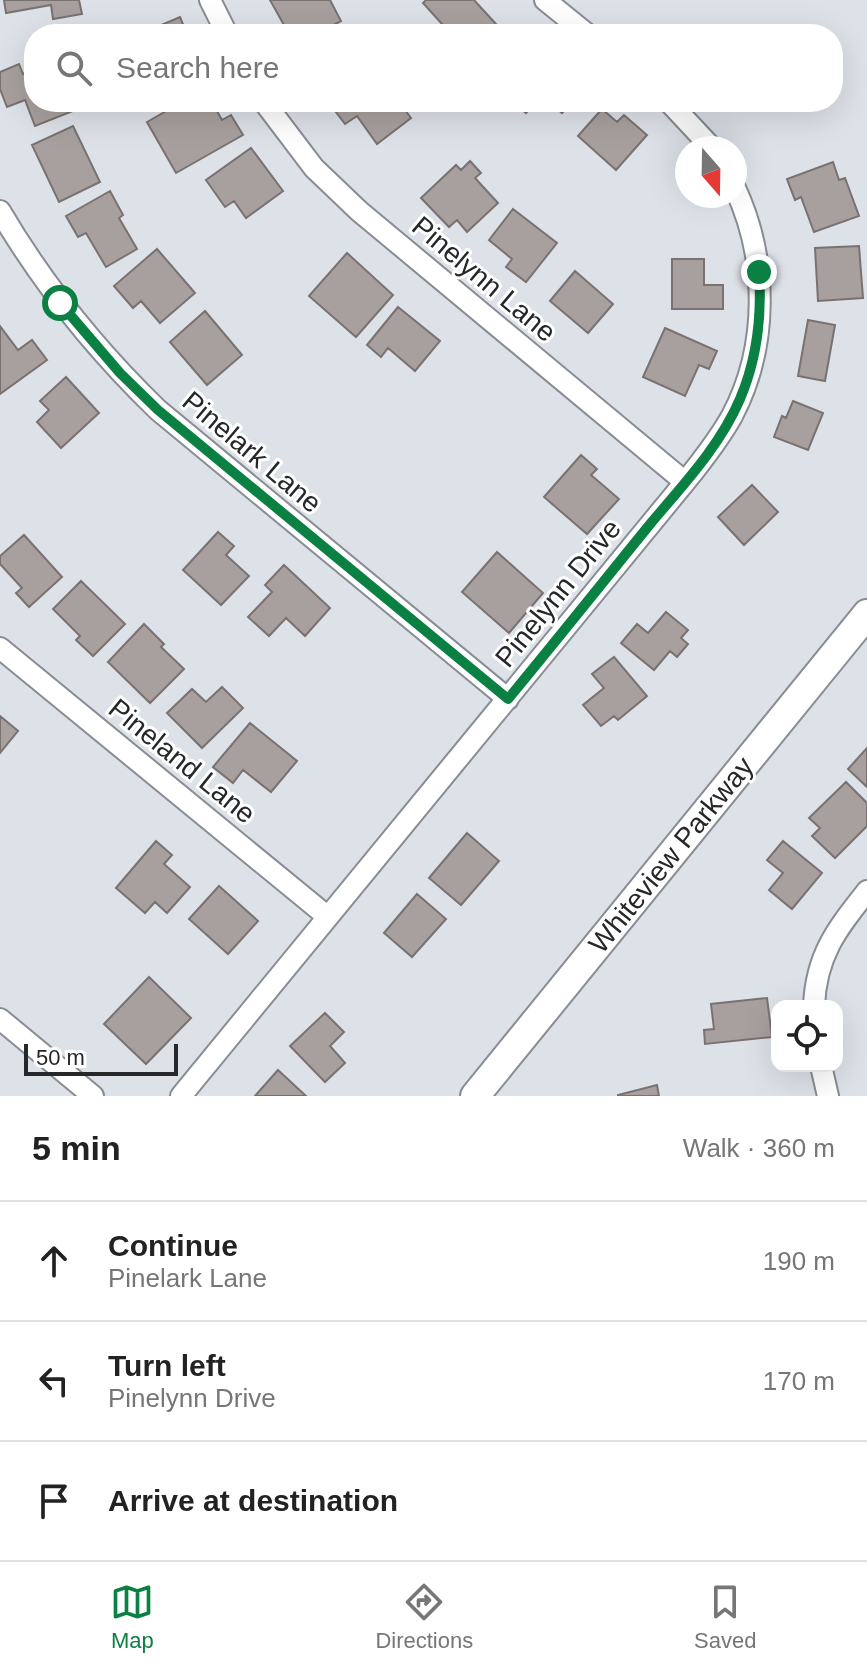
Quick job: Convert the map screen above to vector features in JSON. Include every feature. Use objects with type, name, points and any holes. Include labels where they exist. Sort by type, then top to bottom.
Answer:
[{"type":"street","points":[[210,0],[222,24]]},
{"type":"street","points":[[545,0],[575,24]]},
{"type":"street","name":"Pinelynn Lane","points":[[271,112],[292,142],[351,204],[685,482]]},
{"type":"street","points":[[678,112],[701,136]]},
{"type":"street","name":"Pinelynn Drive","points":[[181,1096],[685,482],[732,417],[745,387],[757,337],[760,288],[757,258],[743,208]]},
{"type":"street","name":"Pinelark Lane","points":[[0,211],[28,258],[70,315],[120,373],[158,410],[508,699]]},
{"type":"street","name":"Whiteview Parkway","points":[[475,1096],[867,614]]},
{"type":"street","name":"Pineland Lane","points":[[0,648],[328,917]]},
{"type":"street","points":[[815,1000],[820,966],[829,942],[867,891]]},
{"type":"street","points":[[0,1019],[93,1096]]},
{"type":"street","points":[[822,1072],[828,1096]]},
{"type":"building","points":[[4,0],[79,0],[82,14],[53,19],[51,5],[6,13]]},
{"type":"building","points":[[270,0],[330,0],[341,21],[335,24],[283,24]]},
{"type":"building","points":[[426,0],[474,0],[496,24],[442,24],[423,3]]},
{"type":"building","points":[[180,17],[183,24],[164,24]]},
{"type":"building","points":[[19,64],[24,74],[24,100],[7,107],[0,89],[0,72]]},
{"type":"building","points":[[30,112],[70,112],[35,126]]},
{"type":"building","points":[[164,112],[218,112],[222,120],[231,115],[243,135],[176,173],[147,122]]},
{"type":"building","points":[[336,112],[406,112],[411,118],[377,144],[357,116],[345,124]]},
{"type":"building","points":[[599,112],[605,112],[617,122],[624,115],[647,135],[616,170],[578,136]]},
{"type":"building","points":[[73,126],[100,182],[59,202],[32,145]]},
{"type":"building","points":[[251,148],[283,191],[246,218],[234,201],[225,207],[206,180]]},
{"type":"building","points":[[470,161],[481,173],[475,178],[498,203],[467,232],[457,220],[449,227],[421,198],[456,165],[461,170]]},
{"type":"building","points":[[833,162],[839,180],[845,178],[859,216],[814,232],[801,197],[795,200],[787,179]]},
{"type":"building","points":[[110,191],[123,215],[119,218],[137,249],[106,267],[86,233],[78,237],[66,216]]},
{"type":"building","points":[[513,209],[557,243],[526,282],[506,267],[512,259],[489,240]]},
{"type":"building","points":[[859,246],[863,298],[818,301],[815,248]]},
{"type":"building","points":[[157,249],[195,293],[160,323],[141,301],[133,308],[114,286]]},
{"type":"building","points":[[347,253],[393,295],[356,337],[309,296]]},
{"type":"building","points":[[672,259],[704,259],[704,285],[723,285],[723,309],[672,309]]},
{"type":"building","points":[[575,271],[613,304],[588,333],[550,301]]},
{"type":"building","points":[[398,307],[440,341],[415,371],[388,348],[381,357],[367,345]]},
{"type":"building","points":[[205,311],[242,355],[207,385],[170,342]]},
{"type":"building","points":[[808,320],[835,325],[825,381],[798,376]]},
{"type":"building","points":[[0,326],[18,350],[32,340],[47,360],[0,394]]},
{"type":"building","points":[[665,328],[717,351],[709,369],[699,365],[685,396],[643,377]]},
{"type":"building","points":[[66,377],[99,413],[61,448],[37,422],[49,410],[40,401]]},
{"type":"building","points":[[793,401],[823,413],[808,450],[774,437],[782,416],[786,418]]},
{"type":"building","points":[[581,455],[597,469],[591,475],[619,499],[587,534],[544,497]]},
{"type":"building","points":[[752,485],[778,512],[744,545],[718,517]]},
{"type":"building","points":[[218,532],[234,546],[226,555],[249,576],[221,605],[183,570]]},
{"type":"building","points":[[24,535],[62,577],[29,607],[16,593],[22,588],[0,564],[0,556]]},
{"type":"building","points":[[497,552],[543,593],[509,633],[462,592]]},
{"type":"building","points":[[284,565],[330,608],[305,636],[286,618],[269,636],[248,617],[272,592],[265,585]]},
{"type":"building","points":[[81,581],[125,624],[93,656],[76,640],[80,636],[53,609]]},
{"type":"building","points":[[666,612],[688,630],[681,638],[688,644],[677,657],[670,651],[654,670],[621,643],[637,624],[648,633]]},
{"type":"building","points":[[144,624],[164,644],[161,647],[184,669],[150,703],[108,662]]},
{"type":"building","points":[[614,657],[647,696],[618,720],[614,716],[601,726],[583,705],[604,688],[592,674]]},
{"type":"building","points":[[222,687],[243,708],[202,748],[167,713],[192,689],[206,702]]},
{"type":"building","points":[[0,716],[18,731],[0,753]]},
{"type":"building","points":[[250,723],[297,761],[271,792],[243,770],[233,783],[213,767]]},
{"type":"building","points":[[867,748],[867,787],[848,769]]},
{"type":"building","points":[[846,782],[867,803],[867,826],[835,858],[812,836],[820,828],[809,818]]},
{"type":"building","points":[[467,833],[499,861],[461,905],[429,878]]},
{"type":"building","points":[[156,841],[172,855],[164,864],[190,887],[167,913],[155,902],[145,913],[116,888]]},
{"type":"building","points":[[783,841],[822,873],[792,909],[769,890],[783,873],[767,860]]},
{"type":"building","points":[[219,886],[258,921],[228,954],[189,919]]},
{"type":"building","points":[[417,894],[446,919],[412,957],[384,933]]},
{"type":"building","points":[[149,977],[191,1018],[146,1064],[104,1024]]},
{"type":"building","points":[[767,998],[771,1037],[705,1044],[704,1030],[714,1029],[711,1004]]},
{"type":"building","points":[[325,1013],[344,1032],[330,1046],[345,1063],[325,1082],[290,1046]]},
{"type":"building","points":[[278,1070],[306,1096],[255,1096]]},
{"type":"building","points":[[657,1085],[659,1096],[618,1096],[618,1095]]},
{"type":"route","points":[[60,303],[120,373],[158,410],[508,699],[685,482],[732,417],[745,387],[754,353],[759,320],[759,272]]}]
